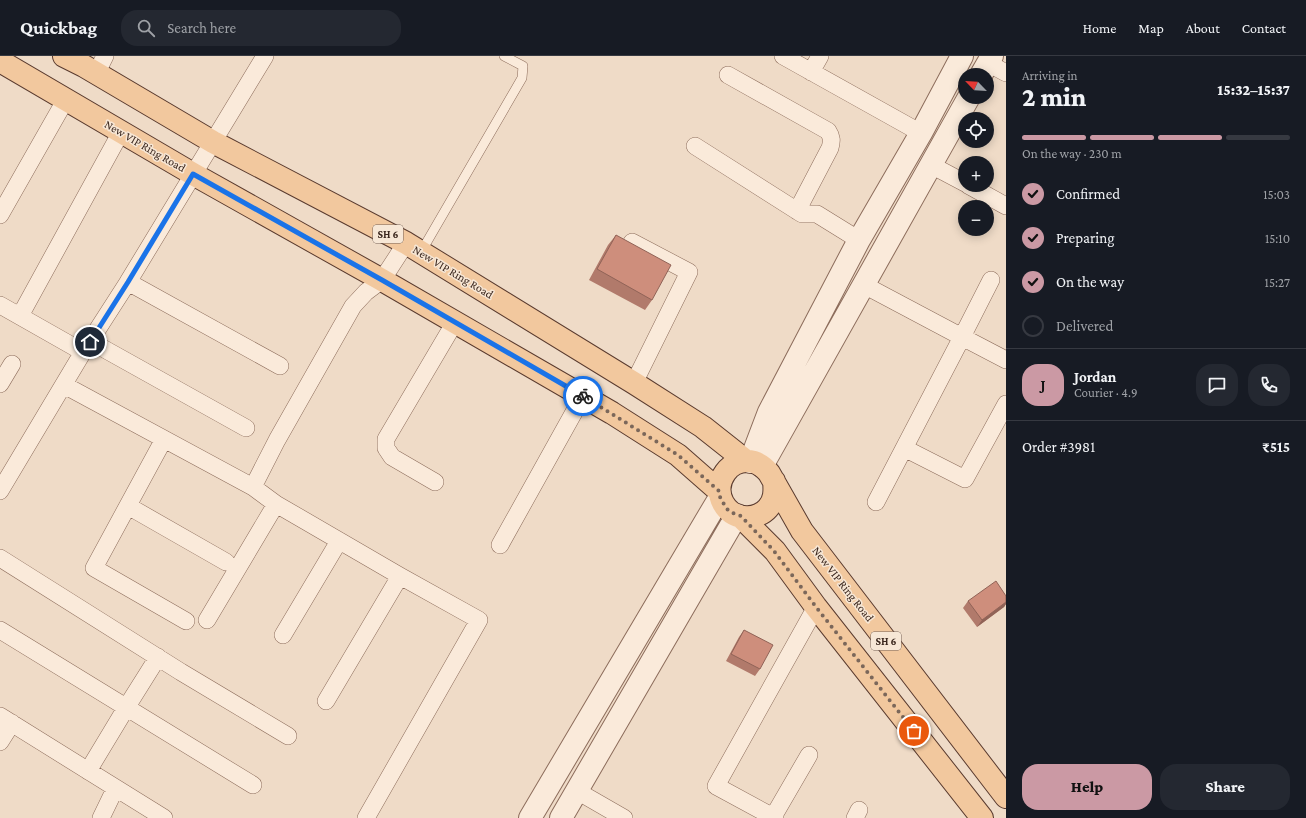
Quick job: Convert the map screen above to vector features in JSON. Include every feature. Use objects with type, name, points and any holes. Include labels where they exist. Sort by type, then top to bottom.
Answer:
[{"type":"main road","name":"New VIP Ring Road","points":[[64,56],[101,65],[213,142],[413,248],[634,383],[703,427],[758,468],[802,531],[1006,797]]},
{"type":"main road","name":"New VIP Ring Road","points":[[0,61],[193,174],[382,280],[583,396],[678,455],[720,494]]},
{"type":"main road","points":[[737,463],[758,468],[775,491],[773,500],[768,508],[760,514],[751,517],[739,516],[730,512],[726,508],[720,494],[720,482],[724,474],[737,463]]},
{"type":"main road","name":"SH 6","points":[[739,516],[774,551],[816,607],[982,818]]},
{"type":"street","points":[[3,481],[128,282],[265,56]]},
{"type":"street","points":[[783,56],[921,133]]},
{"type":"street","points":[[811,72],[820,56]]},
{"type":"street","points":[[758,468],[769,412],[859,240],[921,133],[962,56]]},
{"type":"street","points":[[728,75],[828,131],[831,136],[832,142],[830,148],[797,211]]},
{"type":"street","points":[[0,215],[66,99]]},
{"type":"street","points":[[758,468],[965,104]]},
{"type":"street","points":[[20,316],[121,132]]},
{"type":"street","points":[[695,146],[802,214],[817,214],[859,240]]},
{"type":"street","points":[[931,165],[958,179]]},
{"type":"street","points":[[981,192],[1006,206]]},
{"type":"street","points":[[632,242],[689,272],[634,383]]},
{"type":"street","points":[[252,487],[353,306],[366,292],[382,280],[413,248]]},
{"type":"street","points":[[876,502],[992,280]]},
{"type":"street","points":[[128,282],[280,366]]},
{"type":"street","points":[[864,284],[1006,360]]},
{"type":"street","points":[[0,305],[20,316],[87,347],[246,428]]},
{"type":"street","points":[[435,482],[392,457],[386,448],[386,439],[455,322]]},
{"type":"street","points":[[0,384],[12,364]]},
{"type":"street","points":[[64,385],[252,487],[276,504],[339,541],[480,620],[366,818]]},
{"type":"street","points":[[500,545],[583,396]]},
{"type":"street","points":[[904,448],[965,479],[1006,404]]},
{"type":"street","points":[[164,440],[94,568],[186,621]]},
{"type":"street","points":[[530,818],[720,494]]},
{"type":"street","points":[[207,620],[276,504]]},
{"type":"street","points":[[128,506],[226,562]]},
{"type":"street","points":[[561,818],[739,516]]},
{"type":"street","points":[[283,635],[339,541]]},
{"type":"street","points":[[0,558],[288,736]]},
{"type":"street","points":[[326,701],[400,576]]},
{"type":"street","points":[[809,755],[774,818],[716,786],[816,607]]},
{"type":"street","points":[[0,630],[253,785]]},
{"type":"street","points":[[88,771],[158,657]]},
{"type":"street","points":[[0,742],[6,719],[115,789],[164,818]]},
{"type":"street","points":[[101,818],[115,789]]},
{"type":"street","points":[[577,791],[624,818]]},
{"type":"lane","points":[[413,248],[522,78],[523,66],[504,56]]},
{"type":"building","points":[[616,235],[671,265],[652,300],[597,269]]},
{"type":"building","points":[[996,581],[1006,596],[1006,602],[982,620],[968,601]]},
{"type":"building","points":[[744,630],[773,645],[760,669],[731,654]]},
{"type":"way so far","points":[[583,396],[678,455],[719,491],[720,497],[726,508],[730,512],[741,516],[774,551],[816,607],[914,731]]},
{"type":"route","points":[[90,342],[193,174],[382,280],[583,396]]}]
